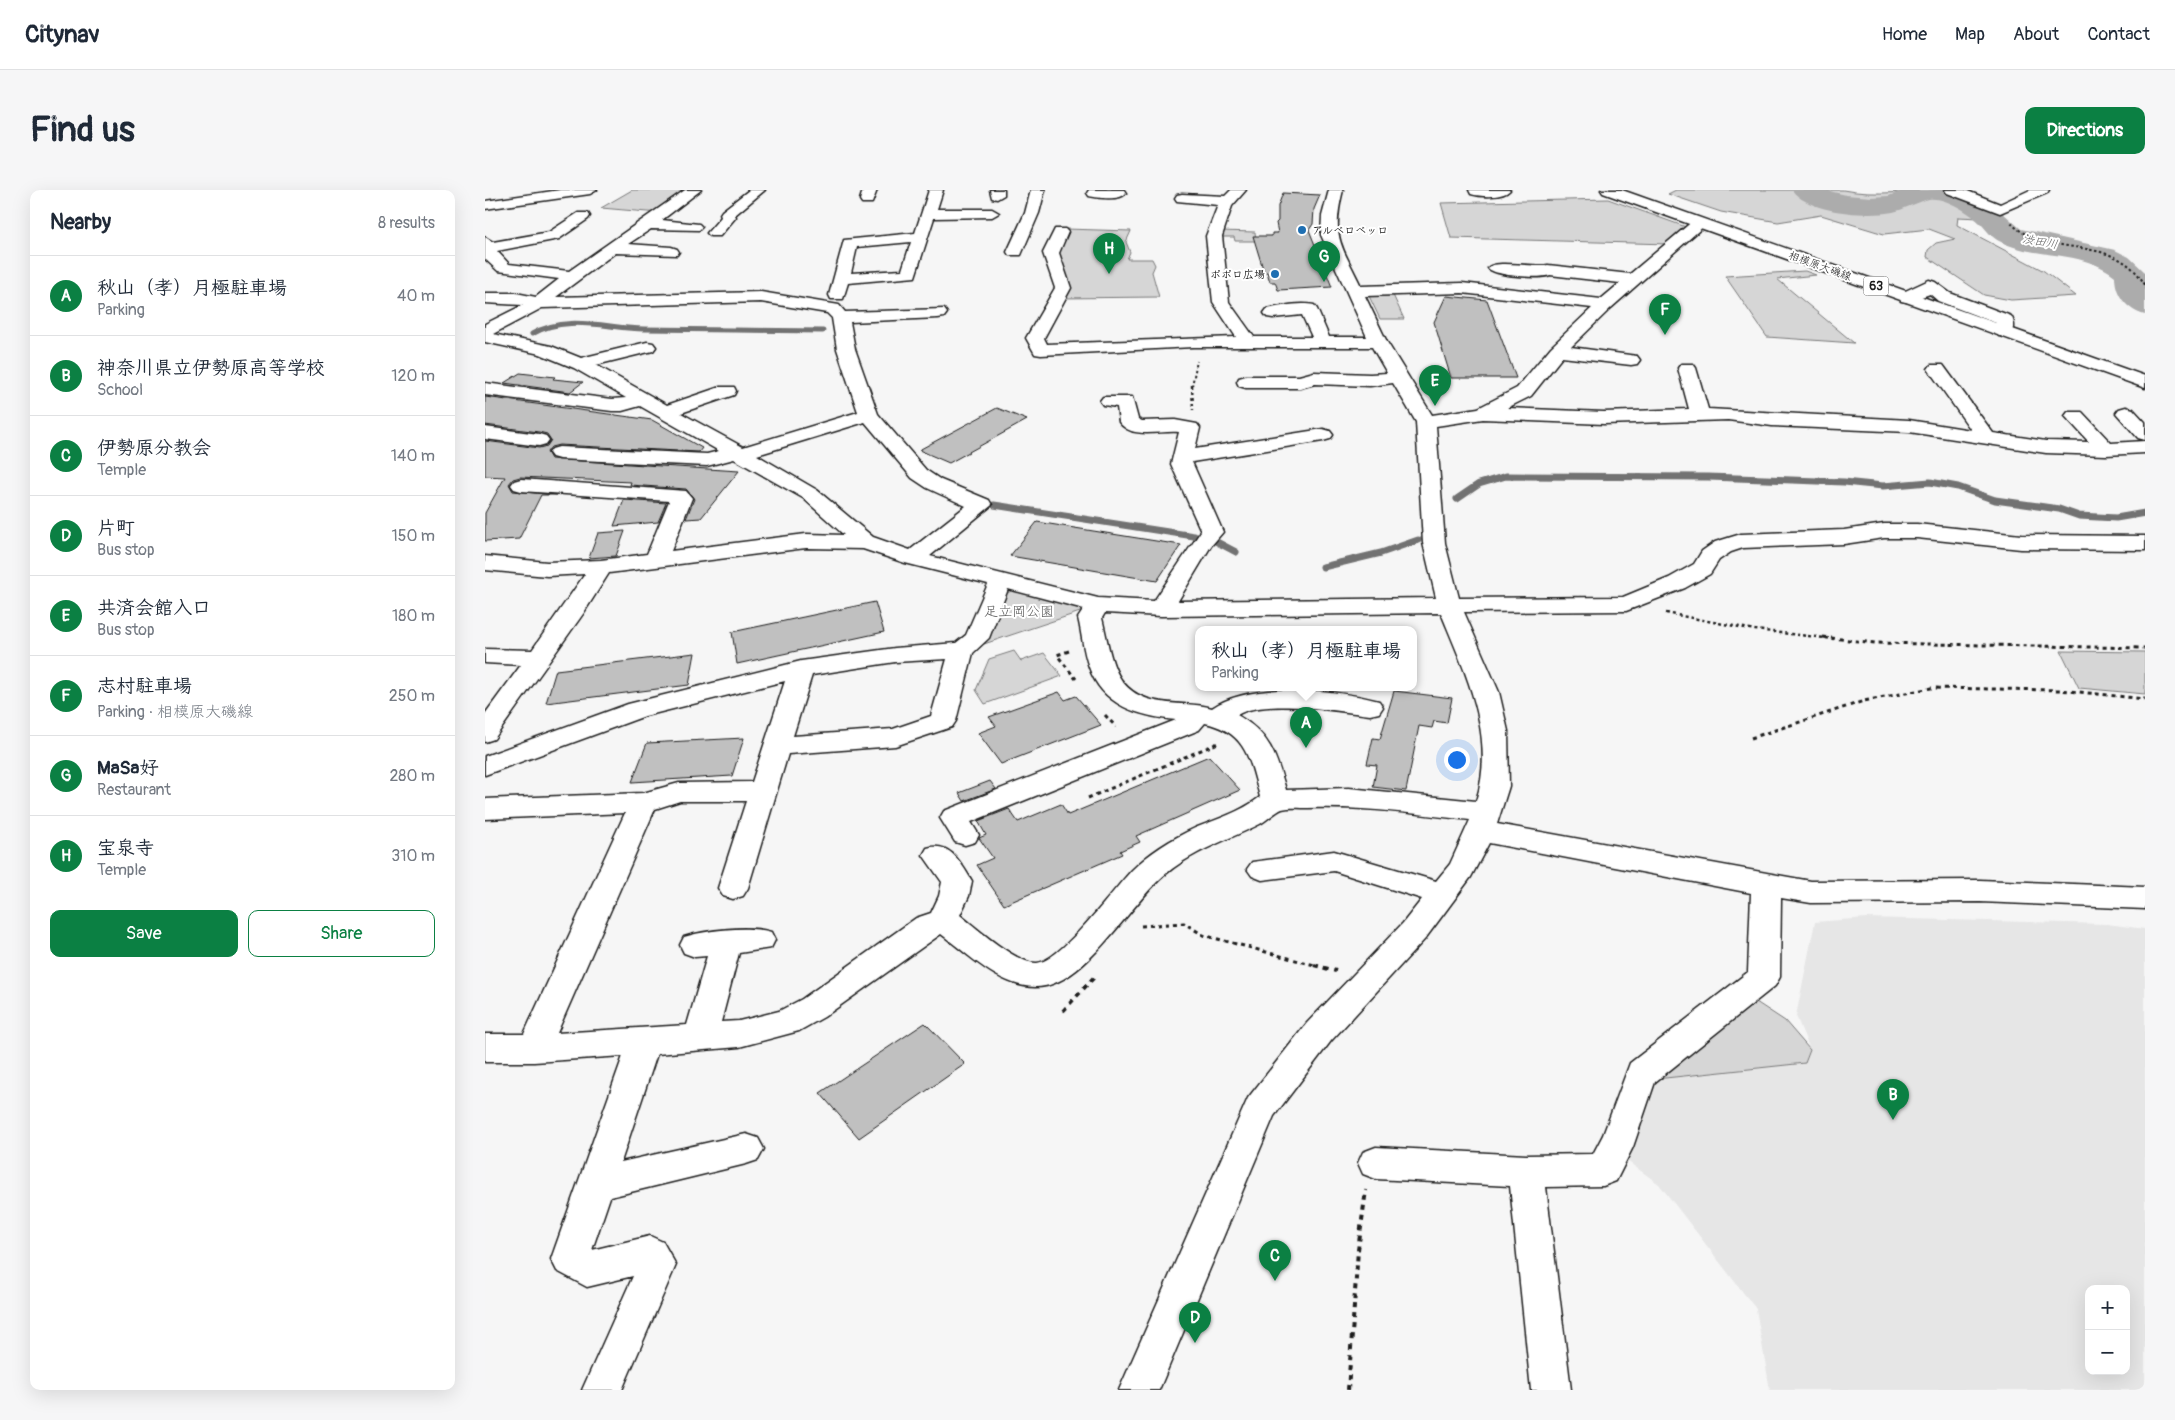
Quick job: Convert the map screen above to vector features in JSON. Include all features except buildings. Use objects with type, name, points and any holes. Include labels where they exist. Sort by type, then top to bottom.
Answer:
[{"type":"street","points":[[485,205],[590,190]]},
{"type":"street","points":[[485,331],[539,303],[572,276],[694,190]]},
{"type":"street","points":[[841,279],[909,274],[936,190]]},
{"type":"street","points":[[1015,252],[1025,213],[1038,190]]},
{"type":"street","points":[[1139,1390],[1261,1108],[1319,1032],[1414,931],[1461,870],[1484,821],[1497,769],[1491,709],[1449,604],[1435,556],[1429,441],[1426,422],[1377,342],[1329,235],[1329,216],[1337,190]]},
{"type":"street","points":[[1476,191],[1503,190]]},
{"type":"street","name":"相模原大磯線","points":[[1608,190],[1907,297],[1924,290],[1929,285],[1944,297],[2005,320],[2005,332],[2145,382]]},
{"type":"street","points":[[1953,190],[2000,209],[2042,190]]},
{"type":"street","points":[[1094,193],[1119,194]]},
{"type":"street","points":[[715,233],[729,217],[727,214],[758,195]]},
{"type":"street","points":[[1183,198],[1233,196]]},
{"type":"street","points":[[1233,196],[1221,213],[1214,236],[1221,302],[1249,342]]},
{"type":"street","points":[[928,214],[992,213]]},
{"type":"street","points":[[572,276],[504,268],[492,258],[486,246],[554,236],[583,216]]},
{"type":"street","points":[[727,219],[744,219]]},
{"type":"street","points":[[1483,413],[1524,392],[1557,351],[1605,304],[1699,223]]},
{"type":"street","points":[[648,224],[694,227]]},
{"type":"street","points":[[1060,232],[1051,253],[1063,288],[1035,338],[1041,350],[1203,342],[1377,342]]},
{"type":"street","points":[[913,558],[981,505],[934,484],[919,474],[869,415],[836,313],[841,279],[843,244],[920,237]]},
{"type":"street","points":[[613,248],[671,252]]},
{"type":"street","points":[[1496,268],[1541,273],[1548,270],[1633,279]]},
{"type":"street","points":[[1354,292],[1462,288],[1605,304]]},
{"type":"street","points":[[719,312],[730,297]]},
{"type":"street","points":[[485,298],[516,298],[539,303],[730,297],[776,298],[836,313],[938,313]]},
{"type":"street","points":[[1273,313],[1307,309],[1323,342]]},
{"type":"street","points":[[485,337],[545,350],[580,364],[810,494],[865,542]]},
{"type":"street","points":[[580,364],[647,348]]},
{"type":"street","points":[[1557,351],[1631,360]]},
{"type":"street","points":[[1687,368],[1700,414]]},
{"type":"street","points":[[1937,369],[1987,438]]},
{"type":"street","points":[[1246,382],[1300,382],[1313,378],[1370,380],[1400,377]]},
{"type":"street","points":[[485,389],[611,405],[623,405],[642,399]]},
{"type":"street","points":[[665,412],[727,391]]},
{"type":"street","points":[[1127,400],[1129,422],[1137,427],[1182,425],[1190,428],[1181,464],[1212,532],[1202,543],[1161,609]]},
{"type":"street","points":[[1426,422],[1483,413],[1604,418],[1700,414],[1909,426],[2046,447],[2105,449],[2145,447]]},
{"type":"street","points":[[2126,413],[2145,434]]},
{"type":"street","points":[[559,452],[707,460],[738,453],[869,415]]},
{"type":"street","points":[[2075,416],[2105,449]]},
{"type":"street","points":[[485,433],[539,440]]},
{"type":"street","points":[[1183,457],[1287,437],[1323,435]]},
{"type":"street","points":[[521,485],[675,493],[681,498],[656,560]]},
{"type":"street","points":[[485,563],[547,569],[601,566],[806,541],[865,542],[913,558],[1001,579],[1098,606],[1161,609],[1449,604],[1626,604],[1702,569],[1710,556],[1723,547],[1741,541],[1844,537],[1884,531],[1917,530],[2021,542],[2145,543]]},
{"type":"street","points":[[485,733],[571,614],[601,566]]},
{"type":"street","points":[[485,766],[549,740],[637,710],[801,669],[895,655],[962,650],[977,638],[1001,579]]},
{"type":"street","points":[[1098,606],[1090,618],[1102,670],[1106,679],[1117,693],[1138,705],[1149,708],[1208,715],[1232,722],[1245,732],[1259,749],[1275,800]]},
{"type":"street","points":[[777,746],[895,737],[943,721],[962,650]]},
{"type":"street","points":[[485,656],[538,658]]},
{"type":"street","points":[[733,888],[761,791],[801,669]]},
{"type":"street","points":[[965,835],[954,818],[1239,704],[1282,700],[1322,700],[1370,707]]},
{"type":"street","points":[[485,808],[644,803],[679,792],[761,791]]},
{"type":"street","points":[[486,1050],[700,1038],[739,1034],[787,1022],[813,1008],[927,926],[942,922],[949,923],[1018,972],[1037,975],[1058,968],[1115,911],[1143,876],[1167,857],[1202,837],[1262,812],[1275,800],[1349,797],[1484,821],[1766,885],[1811,892],[1980,892],[2145,898]]},
{"type":"street","points":[[534,1048],[644,803]]},
{"type":"street","points":[[937,855],[957,881],[954,896],[942,922]]},
{"type":"street","points":[[1276,862],[1334,861],[1443,894]]},
{"type":"street","points":[[1377,1163],[1526,1171],[1603,1170],[1612,1159],[1632,1094],[1642,1072],[1764,977],[1766,885]]},
{"type":"street","points":[[695,945],[760,940]]},
{"type":"street","points":[[700,1038],[726,943]]},
{"type":"street","points":[[602,1390],[657,1265],[650,1254],[587,1269],[570,1259],[645,1042]]},
{"type":"street","points":[[595,1184],[746,1150]]},
{"type":"street","points":[[1526,1171],[1551,1390]]},
{"type":"path","points":[[2000,209],[2000,213],[2026,235],[2078,245],[2124,261],[2141,274],[2145,285]]},
{"type":"path","points":[[1187,427],[1193,422],[1192,378],[1203,342]]},
{"type":"path","points":[[1626,604],[1755,630],[1875,643],[2145,648]]},
{"type":"path","points":[[1751,738],[1865,701],[1897,693],[1931,688],[2060,690],[2145,699]]},
{"type":"path","points":[[1088,798],[1245,732]]},
{"type":"path","points":[[1135,932],[1142,925],[1184,923],[1203,935],[1368,980]]},
{"type":"path","points":[[1063,1011],[1103,968]]},
{"type":"path","points":[[1348,1390],[1358,1250],[1369,1168],[1377,1163]]},
{"type":"shaded area","points":[[1866,918],[2107,924],[2145,929],[2145,1390],[1770,1390],[1756,1309],[1659,1184],[1627,1161],[1656,1079],[1805,1063],[1810,1050],[1796,1016],[1815,922]]},
{"type":"green space","points":[[632,190],[691,190],[659,213],[601,208]]},
{"type":"green space","points":[[1676,190],[1843,190],[1868,193],[1949,191],[1990,209],[1979,218],[1958,217],[1957,225],[2044,271],[2076,296],[2011,300],[1984,295],[1927,257],[1928,250],[1936,243],[1955,239],[1929,229],[1884,234],[1821,215],[1778,222],[1721,212],[1668,194]]},
{"type":"green space","points":[[1608,199],[1686,227],[1669,244],[1451,238],[1441,203]]},
{"type":"green space","points":[[1066,229],[1131,231],[1126,242],[1130,252],[1127,259],[1152,259],[1155,265],[1152,272],[1159,297],[1061,298],[1056,250]]},
{"type":"green space","points":[[1220,231],[1255,232],[1256,241],[1235,241],[1234,237],[1222,237]]},
{"type":"green space","points":[[1805,271],[1816,275],[1777,279],[1854,343],[1767,337],[1725,276]]},
{"type":"green space","points":[[1393,295],[1404,319],[1380,319],[1369,296]]},
{"type":"green space","name":"足立岡公園","points":[[1017,589],[1083,608],[1080,612],[984,644],[1004,594]]},
{"type":"green space","points":[[1014,651],[1021,661],[1044,653],[1062,676],[985,704],[976,690],[989,659]]},
{"type":"green space","points":[[2061,651],[2145,652],[2145,694],[2079,688]]},
{"type":"green space","points":[[1747,996],[1785,1021],[1810,1050],[1805,1063],[1656,1079]]},
{"type":"waterway","name":"渋田川","points":[[1806,190],[1822,199],[1859,205],[1890,204],[1930,191],[1945,193],[1983,211],[2011,235],[2029,241],[2090,252],[2118,263],[2130,273],[2131,289],[2145,305]]},
{"type":"waterway","points":[[532,334],[545,328],[572,323],[644,329],[823,331]]},
{"type":"waterway","points":[[1457,499],[1479,484],[1506,476],[1708,477],[1844,482],[1883,486],[1930,482],[1958,487],[1995,500],[2059,509],[2079,516],[2116,518],[2145,513]]},
{"type":"waterway","points":[[994,505],[1194,536]]},
{"type":"waterway","points":[[1323,567],[1381,553],[1418,540]]},
{"type":"waterway","points":[[1217,542],[1236,552]]},
{"type":"place","name":"アルベロベッロ","points":[[1302,230]]},
{"type":"place","name":"宝泉寺","points":[[1109,274]]},
{"type":"place","name":"ポポロ広場","points":[[1275,274]]},
{"type":"place","name":"MaSa好","points":[[1324,282]]},
{"type":"place","name":"志村駐車場","points":[[1665,335]]},
{"type":"place","name":"共済会館入口","points":[[1435,406]]},
{"type":"place","name":"秋山（孝）月極駐車場","points":[[1306,748]]},
{"type":"place","name":"神奈川県立伊勢原高等学校","points":[[1893,1120]]},
{"type":"place","name":"伊勢原分教会","points":[[1275,1281]]},
{"type":"place","name":"片町","points":[[1195,1343]]}]
